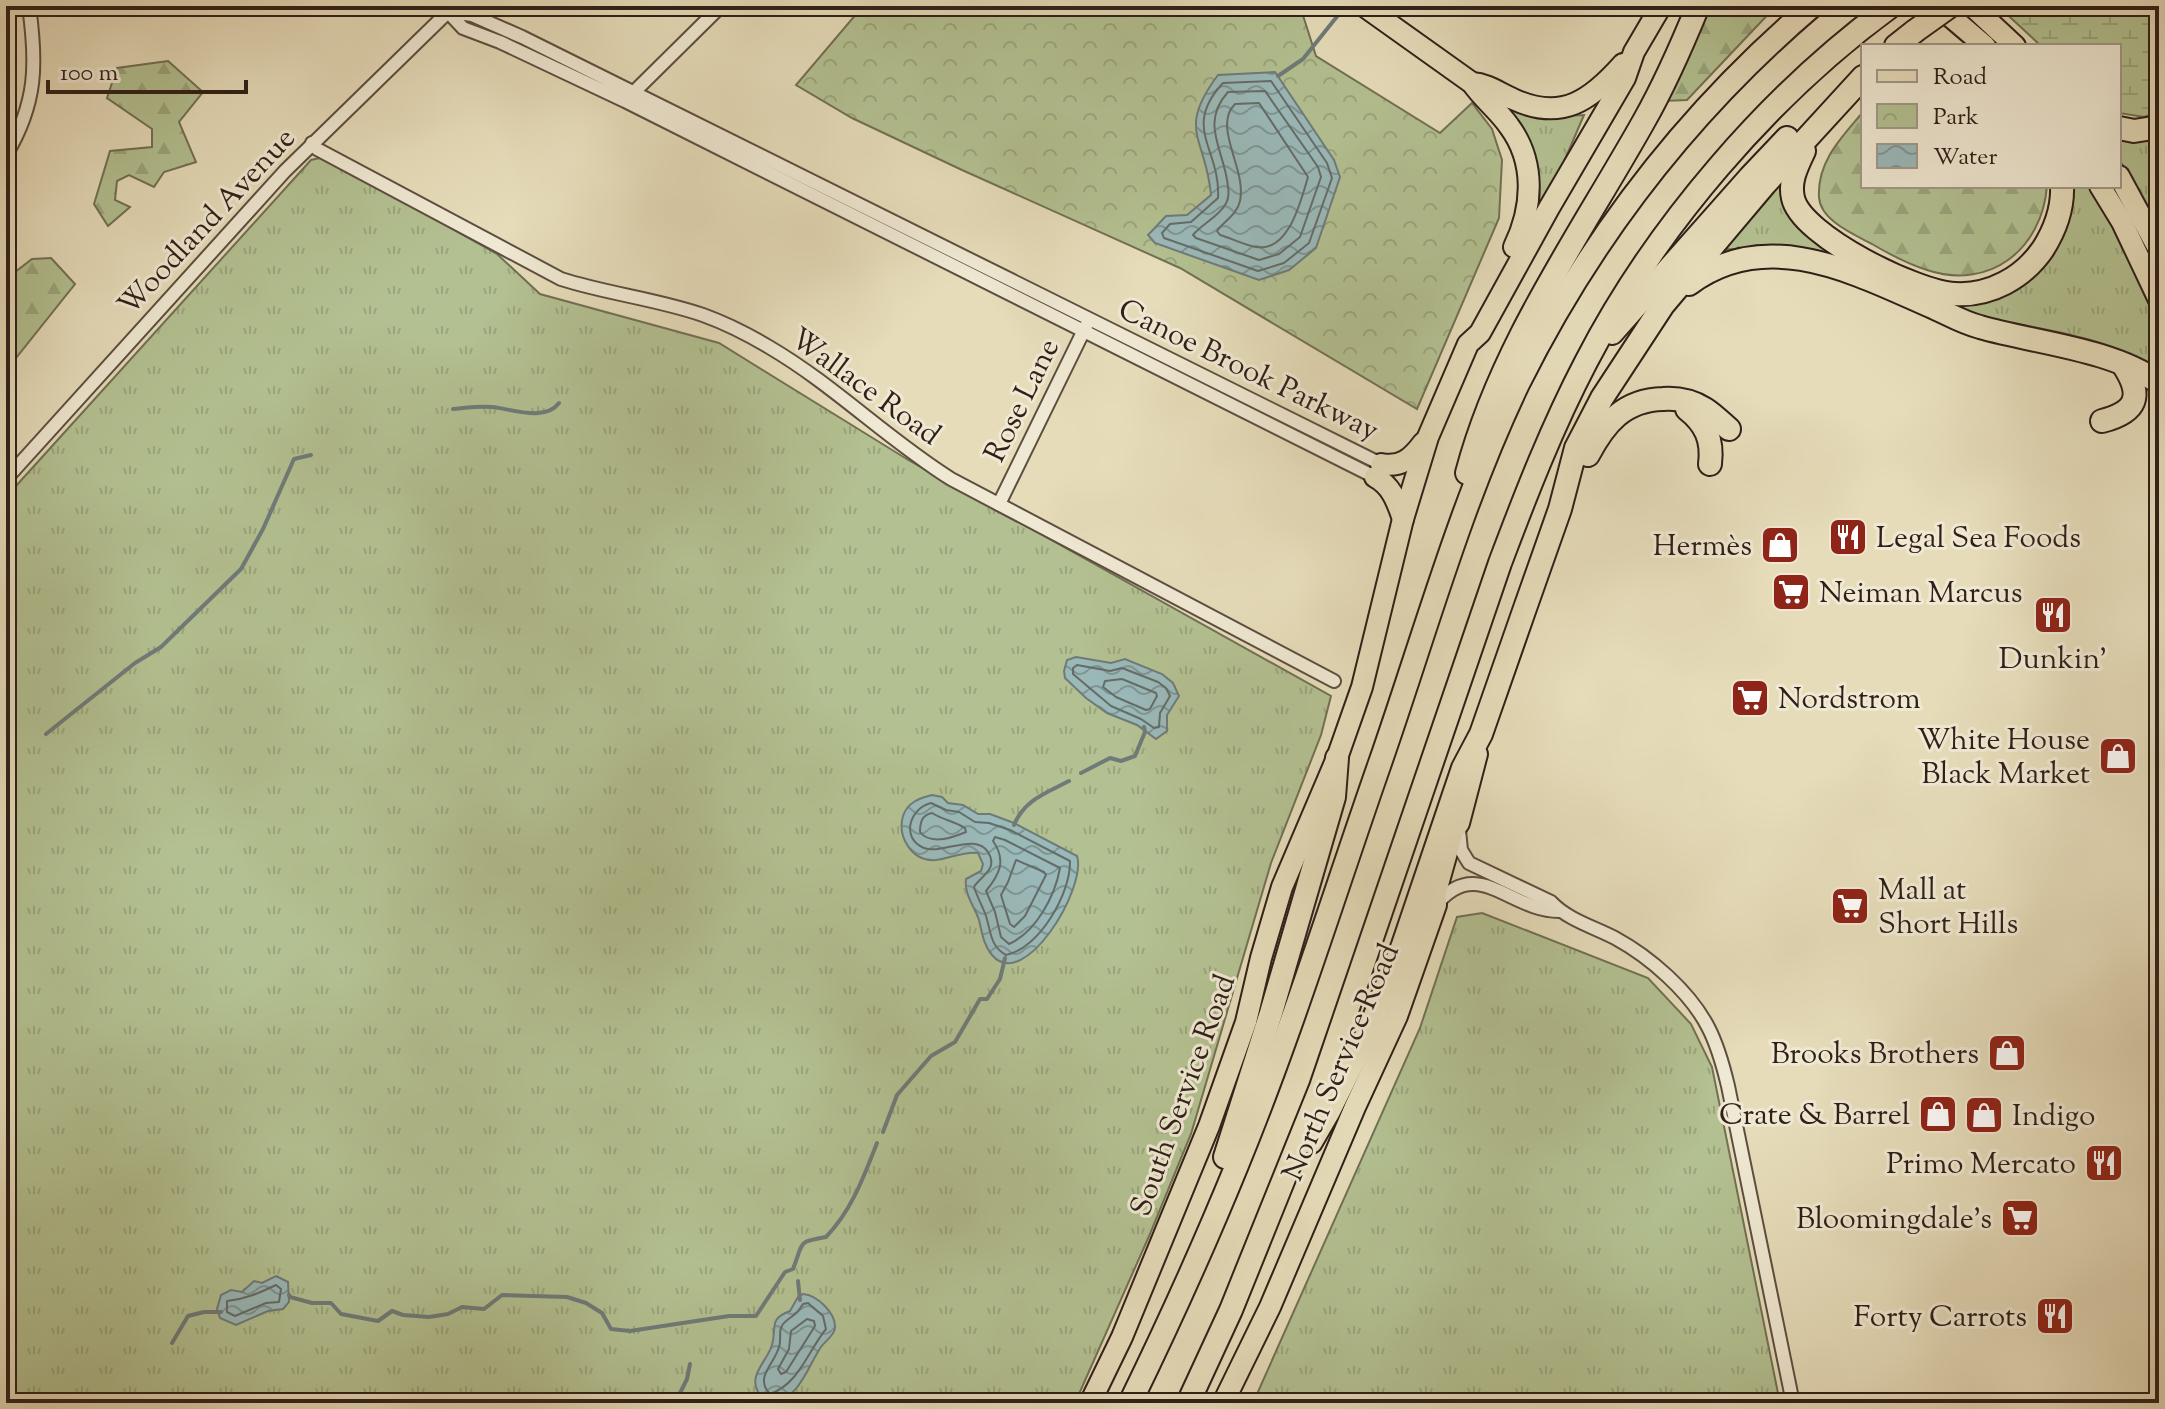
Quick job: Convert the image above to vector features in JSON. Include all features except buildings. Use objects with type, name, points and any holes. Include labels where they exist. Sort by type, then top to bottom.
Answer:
[{"type":"highway","points":[[1423,637],[1472,452],[1517,343],[1645,121],[1672,69],[1698,6]]},
{"type":"highway","points":[[1130,1403],[1170,1321],[1237,1165],[1470,501],[1501,422],[1554,317],[1593,252],[1635,192],[1736,75],[1812,6]]},
{"type":"highway","points":[[1899,44],[1950,6]]},
{"type":"highway","points":[[1188,1403],[1231,1310],[1342,1029],[1525,496],[1587,360],[1639,273],[1693,197],[1766,117],[1884,11]]},
{"type":"highway","points":[[1587,360],[1750,177],[1801,124],[1861,70]]},
{"type":"highway","points":[[1274,1205],[1329,1111],[1370,1028],[1403,945],[1463,768],[1481,734],[1560,509],[1576,448],[1602,398],[1663,305],[1720,236],[1861,79]]},
{"type":"highway","points":[[2121,128],[2134,131],[2159,127]]},
{"type":"highway","points":[[1811,134],[1793,178],[1793,198],[1803,218],[1851,253],[1922,287],[1942,293],[1969,294],[1988,290],[2008,282],[2028,267],[2055,226],[2060,212],[2062,188]]},
{"type":"highway","points":[[1663,305],[1696,279],[1731,261],[1784,257],[1847,270],[1975,326],[2095,354],[2145,373],[2159,383]]},
{"type":"highway","points":[[2102,421],[2123,414],[2132,404],[2135,389],[2124,366]]},
{"type":"highway","points":[[1560,509],[1609,421],[1635,403],[1664,399],[1689,401],[1729,429]]},
{"type":"highway","points":[[1664,399],[1689,410],[1701,422],[1712,449],[1710,464]]},
{"type":"highway","points":[[1214,1217],[1223,1161],[1271,1013],[1334,797],[1337,758]]},
{"type":"main road","points":[[1364,6],[1472,83],[1482,98],[1501,115],[1524,153],[1529,180],[1524,224],[1510,257],[1471,328],[1468,344]]},
{"type":"main road","points":[[1468,344],[1480,333],[1625,78],[1634,52],[1661,6]]},
{"type":"main road","points":[[1938,6],[1983,44]]},
{"type":"main road","points":[[1972,6],[2013,44]]},
{"type":"main road","points":[[1472,83],[1484,84],[1538,108],[1558,108],[1594,94],[1634,52]]},
{"type":"main road","points":[[2121,180],[2159,250]]},
{"type":"main road","points":[[2101,188],[2122,222],[2159,300]]},
{"type":"main road","name":"South Service Road","points":[[1090,1403],[1122,1337],[1209,1126],[1246,1022],[1282,887],[1337,758],[1362,687],[1403,519],[1428,437],[1468,344]]},
{"type":"main road","points":[[1403,519],[1378,470],[1414,457],[1428,437]]},
{"type":"main road","name":"North Service Road","points":[[1223,1403],[1270,1307],[1397,1016],[1436,905],[1435,895],[1453,831],[1459,823],[1481,734]]},
{"type":"street","points":[[6,155],[24,117],[33,85],[35,49],[29,6]]},
{"type":"street","name":"Canoe Brook Parkway","points":[[412,6],[451,9],[472,15],[635,91],[1090,319],[1378,470]]},
{"type":"street","points":[[625,101],[721,6]]},
{"type":"street","name":"Canoe Brook Parkway","points":[[451,9],[463,28],[500,42],[625,101],[1083,332],[1378,470]]},
{"type":"street","name":"Woodland Avenue","points":[[7,476],[312,143],[451,9]]},
{"type":"street","name":"Wallace Road","points":[[312,143],[317,149],[561,279],[597,291],[703,316],[767,346],[819,379],[925,463],[1334,681]]},
{"type":"street","name":"Rose Lane","points":[[999,504],[1090,319]]},
{"type":"street","points":[[1459,823],[1461,850],[1469,863],[1551,902],[1560,911],[1642,955],[1682,993],[1700,1014],[1714,1038],[1728,1086],[1793,1403]]},
{"type":"street","points":[[1436,905],[1448,891],[1466,882],[1546,911],[1560,911]]},
{"type":"green space","points":[[863,6],[1300,6],[1316,56],[1440,133],[1472,103],[1492,129],[1502,160],[1499,218],[1417,409],[1180,268],[852,118],[796,85]]},
{"type":"green space","points":[[1709,6],[1776,6],[1687,100],[1664,101]]},
{"type":"green space","points":[[1998,6],[2151,6],[2159,13],[2159,112],[2144,117],[2121,113],[2121,44],[2039,44]]},
{"type":"green space","points":[[168,61],[203,92],[179,122],[196,162],[164,172],[154,187],[129,175],[117,181],[115,200],[130,207],[108,226],[94,204],[110,151],[152,147],[152,129],[107,98],[117,68]]},
{"type":"green space","points":[[1505,106],[1542,117],[1584,115],[1529,230],[1535,212]]},
{"type":"green space","points":[[1861,114],[1861,188],[2047,188],[2035,229],[2009,260],[1972,275],[1950,275],[1906,262],[1847,231],[1825,213],[1821,205],[1819,184],[1822,172],[1832,150]]},
{"type":"green space","points":[[2121,137],[2154,138],[2156,143],[2159,142],[2159,228],[2121,162]]},
{"type":"green space","points":[[324,157],[497,254],[540,294],[719,343],[910,461],[1331,696],[1321,735],[1271,863],[1191,1134],[1075,1403],[6,1403],[6,497],[311,160]]},
{"type":"green space","points":[[1786,169],[1784,185],[1852,265],[1784,250],[1724,249]]},
{"type":"green space","points":[[2068,188],[2091,188],[2122,242],[2159,322],[2159,374],[2136,358],[2084,338],[1947,306],[2011,289]]},
{"type":"green space","points":[[51,258],[75,284],[8,368],[6,279],[32,259]]},
{"type":"green space","points":[[1482,913],[1648,978],[1691,1024],[1712,1067],[1780,1403],[1253,1403],[1420,1028],[1457,917]]},
{"type":"water","points":[[1275,72],[1334,160],[1340,177],[1316,248],[1289,270],[1259,280],[1155,243],[1148,235],[1166,216],[1187,215],[1211,195],[1196,122],[1205,94],[1218,75]]},
{"type":"water","points":[[1076,657],[1111,663],[1125,659],[1162,674],[1173,683],[1179,696],[1167,715],[1167,731],[1156,739],[1137,725],[1107,713],[1086,698],[1065,678],[1067,660]]},
{"type":"water","points":[[932,795],[942,797],[948,803],[963,805],[978,814],[990,814],[1014,823],[1077,856],[1078,871],[1063,911],[1036,949],[1020,960],[1005,963],[992,955],[985,942],[966,885],[966,879],[981,871],[983,864],[978,853],[927,860],[913,852],[904,840],[902,824],[905,811],[914,802]]},
{"type":"water","points":[[276,1276],[288,1282],[289,1302],[283,1309],[268,1311],[236,1325],[220,1318],[217,1309],[221,1295],[231,1290],[242,1292],[254,1281],[262,1283]]},
{"type":"water","points":[[803,1294],[825,1306],[835,1328],[791,1394],[775,1403],[768,1403],[756,1388],[756,1375],[772,1345],[776,1321],[790,1311]]},
{"type":"waterway","points":[[1278,76],[1303,59],[1339,14]]},
{"type":"waterway","points":[[453,409],[492,407],[537,413],[553,409],[559,403]]},
{"type":"waterway","points":[[46,734],[135,663],[161,647],[241,569],[263,529],[294,459],[311,455]]},
{"type":"waterway","points":[[1081,773],[1110,758],[1121,761],[1135,756],[1145,732],[1144,727]]},
{"type":"waterway","points":[[1014,825],[1030,803],[1069,781]]},
{"type":"waterway","points":[[883,1132],[897,1095],[931,1056],[955,1042],[980,999],[987,999],[1000,979],[1005,958]]},
{"type":"waterway","points":[[289,1295],[312,1303],[331,1303],[341,1314],[378,1321],[392,1311],[429,1317],[448,1314],[462,1307],[484,1309],[502,1295],[567,1297],[586,1303],[602,1313],[611,1329],[630,1331],[729,1316],[756,1316],[785,1272],[793,1269],[803,1244],[826,1237],[843,1216],[877,1143]]},
{"type":"waterway","points":[[798,1281],[800,1300]]},
{"type":"waterway","points":[[172,1343],[188,1316],[221,1312]]},
{"type":"waterway","points":[[675,1403],[687,1379],[690,1364]]},
{"type":"place","name":"Legal Sea Foods","points":[[1848,537]]},
{"type":"place","name":"Hermès","points":[[1780,545]]},
{"type":"place","name":"Neiman Marcus","points":[[1791,592]]},
{"type":"place","name":"Dunkin'","points":[[2053,615]]},
{"type":"place","name":"Nordstrom","points":[[1750,698]]},
{"type":"place","name":"White House Black Market","points":[[2118,756]]},
{"type":"place","name":"Mall at Short Hills","points":[[1850,906]]},
{"type":"place","name":"Brooks Brothers","points":[[2007,1053]]},
{"type":"place","name":"Crate & Barrel","points":[[1938,1114]]},
{"type":"place","name":"Indigo","points":[[1984,1115]]},
{"type":"place","name":"Primo Mercato","points":[[2104,1163]]},
{"type":"place","name":"Bloomingdale's","points":[[2020,1218]]},
{"type":"place","name":"Forty Carrots","points":[[2055,1316]]}]
